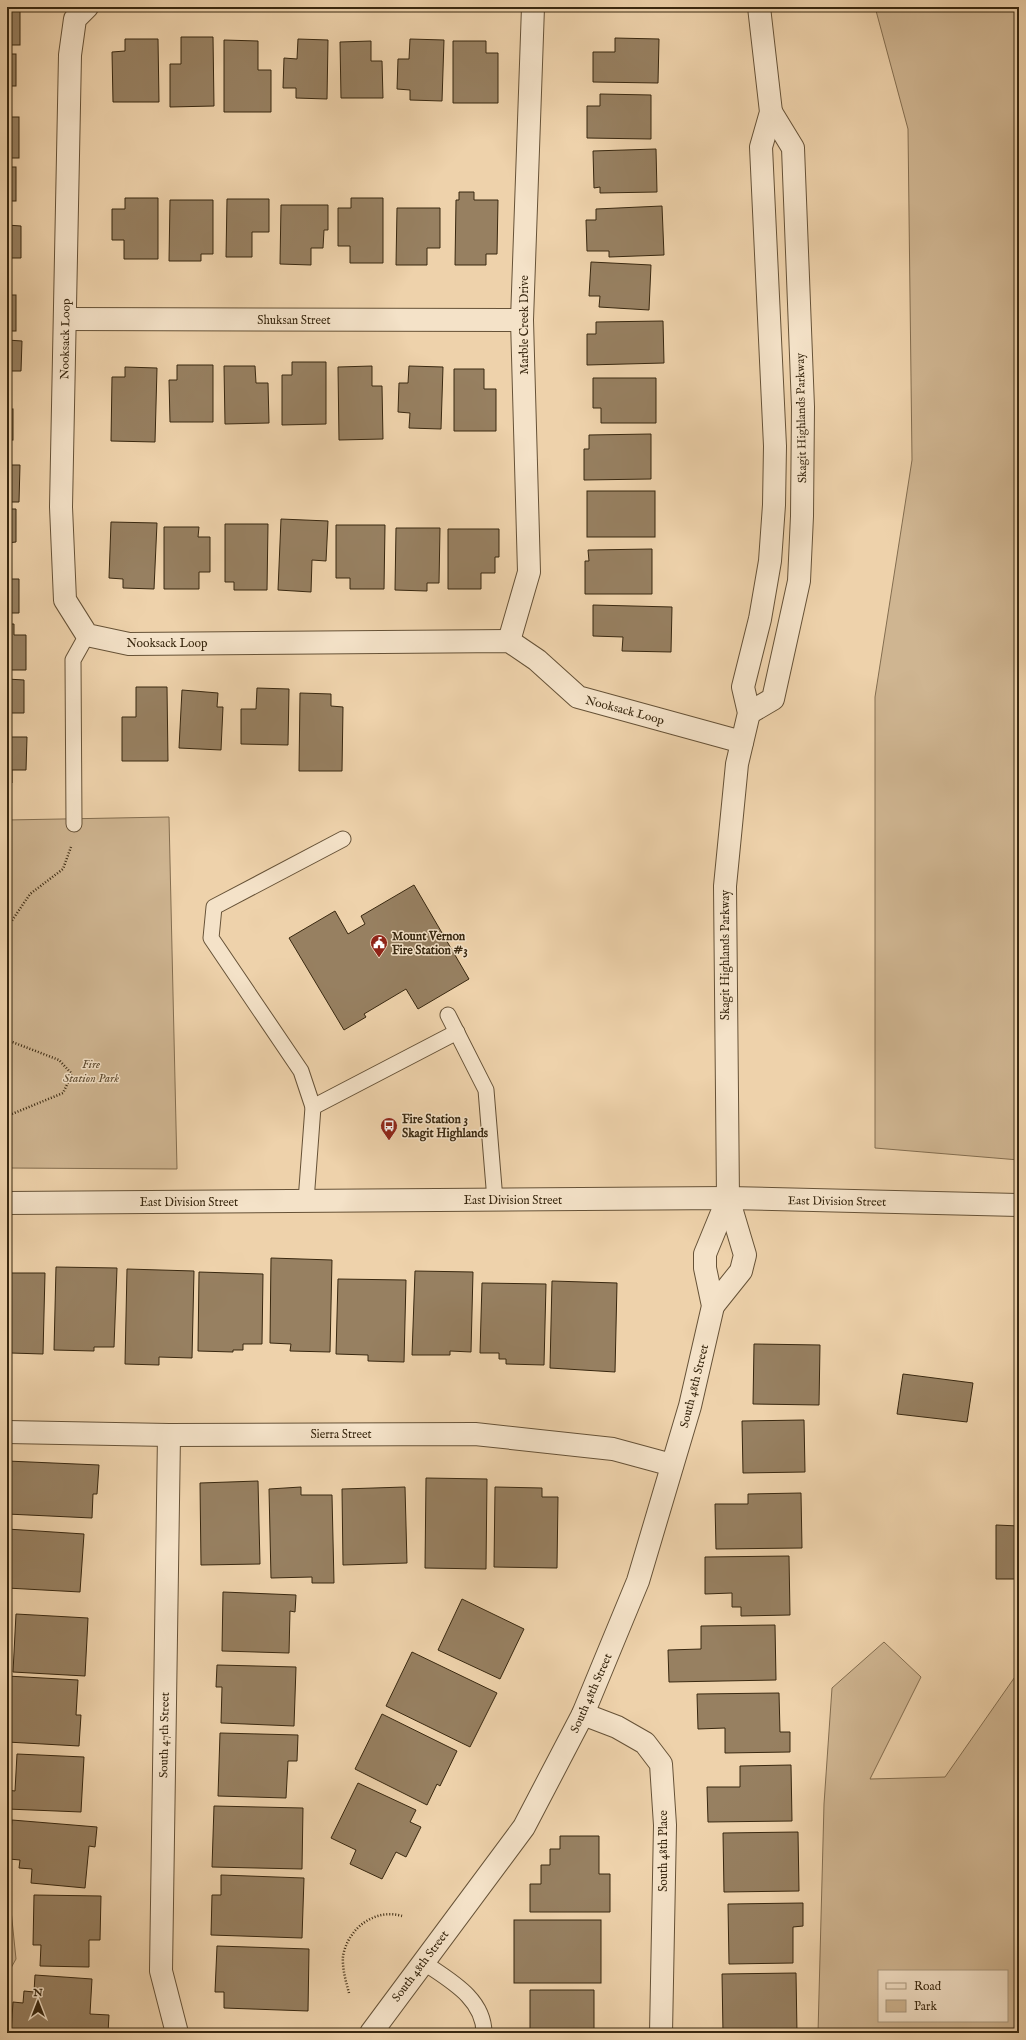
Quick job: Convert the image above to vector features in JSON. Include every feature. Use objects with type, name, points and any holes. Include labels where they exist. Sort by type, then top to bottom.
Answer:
[{"type":"street","name":"Nooksack Loop","points":[[87,7],[75,19],[70,55],[66,319],[61,506],[65,600],[87,635],[129,644],[509,641],[537,660],[578,697],[742,742]]},
{"type":"street","name":"Marble Creek Drive","points":[[509,641],[529,572],[522,320],[532,7]]},
{"type":"street","name":"Skagit Highlands Parkway","points":[[728,1198],[725,886],[737,764],[749,713],[743,687],[764,597],[770,561],[774,506],[775,446],[761,147],[771,112],[759,7]]},
{"type":"street","name":"Skagit Highlands Parkway","points":[[749,713],[773,699],[800,581],[803,406],[793,148],[771,112]]},
{"type":"street","name":"Shuksan Street","points":[[66,319],[522,320]]},
{"type":"street","name":"East Division Street","points":[[7,1203],[728,1198],[1019,1205]]},
{"type":"street","name":"South 48th Street","points":[[371,2033],[524,1827],[583,1714],[638,1581],[690,1406],[713,1306],[705,1268],[705,1254],[728,1198]]},
{"type":"street","name":"South 48th Street","points":[[713,1306],[741,1271],[745,1255],[728,1198]]},
{"type":"street","name":"Sierra Street","points":[[7,1432],[169,1435],[475,1434],[612,1449],[672,1465]]},
{"type":"street","name":"South 47th Street","points":[[169,1435],[161,1972],[176,2033]]},
{"type":"street","name":"South 48th Place","points":[[583,1714],[617,1727],[645,1744],[661,1764],[665,1825],[661,2033]]},
{"type":"lane","points":[[74,824],[73,660],[87,635]]},
{"type":"lane","points":[[306,1201],[314,1107],[301,1071],[211,938],[214,907],[344,839]]},
{"type":"lane","points":[[448,1015],[486,1090],[495,1200]]},
{"type":"lane","points":[[314,1107],[457,1032]]},
{"type":"lane","points":[[423,1962],[464,1990],[472,2000],[484,2021],[484,2033]]},
{"type":"path","points":[[7,928],[30,894],[63,869],[73,841],[74,824]]},
{"type":"path","points":[[7,1040],[59,1060],[72,1074],[63,1093],[7,1116]]},
{"type":"path","points":[[349,1993],[345,1975],[344,1956],[353,1933],[370,1918],[392,1912],[402,1916]]},
{"type":"green space","points":[[875,7],[1019,7],[1019,1160],[875,1148],[875,697],[912,460],[908,129]]},
{"type":"green space","name":"Fire Station Park","points":[[169,817],[177,1169],[7,1168],[7,820]]},
{"type":"green space","points":[[884,1642],[921,1677],[870,1779],[945,1777],[1019,1671],[1019,2033],[818,2033],[824,1804],[832,1688]]},
{"type":"green space","points":[[7,1871],[16,1959],[7,1975]]},
{"type":"building","points":[[7,7],[20,7],[20,45],[7,45]]},
{"type":"building","points":[[181,37],[213,37],[214,106],[170,107],[170,64],[181,64]]},
{"type":"building","points":[[615,38],[659,39],[658,83],[593,82],[593,52],[615,52]]},
{"type":"building","points":[[125,39],[158,39],[159,102],[113,102],[112,52],[125,51]]},
{"type":"building","points":[[298,39],[328,40],[327,99],[296,98],[296,88],[283,88],[284,58],[297,59]]},
{"type":"building","points":[[410,39],[444,40],[442,101],[410,100],[410,90],[397,89],[398,59],[409,59]]},
{"type":"building","points":[[224,40],[258,41],[258,70],[271,70],[271,112],[224,112]]},
{"type":"building","points":[[371,41],[371,61],[382,61],[383,98],[341,98],[340,42]]},
{"type":"building","points":[[453,41],[486,41],[486,53],[498,53],[498,103],[453,103]]},
{"type":"building","points":[[7,54],[16,54],[16,86],[7,86]]},
{"type":"building","points":[[600,94],[651,95],[651,139],[587,138],[587,106],[600,106]]},
{"type":"building","points":[[7,117],[19,117],[19,158],[7,158]]},
{"type":"building","points":[[656,149],[657,192],[600,193],[600,187],[594,188],[593,151]]},
{"type":"building","points":[[7,167],[16,167],[16,201],[7,201]]},
{"type":"building","points":[[459,192],[474,192],[474,200],[498,200],[497,254],[486,254],[486,265],[455,265],[456,200],[459,200]]},
{"type":"building","points":[[125,198],[158,198],[158,259],[124,259],[124,240],[112,240],[112,209],[125,209]]},
{"type":"building","points":[[351,198],[383,198],[383,263],[350,263],[350,246],[338,246],[338,208],[351,208]]},
{"type":"building","points":[[227,199],[269,199],[269,232],[252,232],[252,257],[226,257]]},
{"type":"building","points":[[170,200],[213,200],[213,254],[201,254],[201,261],[169,261]]},
{"type":"building","points":[[281,205],[328,205],[328,230],[324,230],[323,248],[311,248],[311,265],[280,264]]},
{"type":"building","points":[[662,206],[664,255],[609,257],[609,251],[587,251],[586,220],[596,220],[596,209]]},
{"type":"building","points":[[397,208],[440,208],[440,248],[427,248],[427,265],[396,265]]},
{"type":"building","points":[[7,225],[21,226],[21,258],[11,258],[11,271],[7,271]]},
{"type":"building","points":[[591,262],[651,265],[649,310],[599,307],[600,296],[589,296]]},
{"type":"building","points":[[7,295],[16,295],[16,331],[7,331]]},
{"type":"building","points":[[663,321],[664,363],[587,365],[587,334],[596,334],[596,322]]},
{"type":"building","points":[[7,340],[22,341],[21,371],[7,371]]},
{"type":"building","points":[[292,362],[326,362],[326,424],[282,425],[282,375],[292,375]]},
{"type":"building","points":[[177,365],[213,365],[213,422],[170,422],[169,380],[177,380]]},
{"type":"building","points":[[224,366],[255,366],[256,383],[268,383],[269,423],[225,424]]},
{"type":"building","points":[[372,366],[372,386],[382,386],[383,439],[339,440],[338,367]]},
{"type":"building","points":[[409,366],[443,367],[441,429],[409,428],[410,413],[398,412],[399,383],[408,383]]},
{"type":"building","points":[[125,367],[157,368],[155,442],[111,441],[112,377],[125,377]]},
{"type":"building","points":[[454,369],[484,369],[484,389],[496,389],[496,431],[454,431]]},
{"type":"building","points":[[593,378],[656,378],[656,423],[601,423],[601,408],[593,408]]},
{"type":"building","points":[[7,409],[13,409],[13,440],[7,440]]},
{"type":"building","points":[[651,434],[651,479],[584,480],[584,449],[589,449],[589,435]]},
{"type":"building","points":[[7,465],[20,465],[19,502],[7,502]]},
{"type":"building","points":[[587,491],[655,491],[655,537],[587,537]]},
{"type":"building","points":[[7,509],[16,509],[16,542],[7,543]]},
{"type":"building","points":[[281,519],[328,521],[326,561],[312,560],[311,592],[278,590]]},
{"type":"building","points":[[111,522],[157,523],[154,589],[123,588],[123,579],[109,578]]},
{"type":"building","points":[[225,524],[268,524],[267,590],[234,590],[234,582],[225,582]]},
{"type":"building","points":[[336,525],[385,525],[384,589],[350,589],[350,578],[336,578]]},
{"type":"building","points":[[164,527],[199,527],[198,537],[210,537],[210,572],[199,572],[199,589],[164,589]]},
{"type":"building","points":[[396,528],[440,528],[439,583],[427,583],[427,591],[395,590]]},
{"type":"building","points":[[448,529],[499,529],[499,557],[495,557],[495,573],[481,573],[481,589],[448,589]]},
{"type":"building","points":[[652,549],[652,594],[585,594],[585,561],[589,561],[588,550]]},
{"type":"building","points":[[7,567],[8,579],[19,579],[19,613],[7,613]]},
{"type":"building","points":[[593,605],[672,607],[671,652],[622,651],[623,637],[593,636]]},
{"type":"building","points":[[7,624],[14,624],[14,635],[26,635],[26,670],[7,670]]},
{"type":"building","points":[[7,679],[24,680],[24,713],[7,713]]},
{"type":"building","points":[[136,687],[167,687],[168,761],[122,761],[122,717],[136,717]]},
{"type":"building","points":[[257,688],[289,689],[288,745],[241,744],[241,709],[256,709]]},
{"type":"building","points":[[182,690],[218,693],[217,707],[223,707],[221,750],[179,748]]},
{"type":"building","points":[[300,693],[331,694],[331,706],[343,707],[342,771],[299,771]]},
{"type":"building","points":[[7,737],[27,737],[26,770],[12,770],[12,783],[7,783]]},
{"type":"building","name":"Mount Vernon Fire Station #3","points":[[414,885],[469,979],[418,1009],[406,989],[364,1014],[366,1017],[344,1030],[289,938],[335,911],[348,934],[365,924],[361,916]]},
{"type":"building","points":[[271,1258],[332,1260],[330,1352],[290,1351],[291,1344],[270,1343]]},
{"type":"building","points":[[56,1267],[117,1268],[114,1347],[94,1347],[94,1351],[54,1350]]},
{"type":"building","points":[[127,1269],[194,1271],[192,1358],[159,1357],[159,1365],[125,1364]]},
{"type":"building","points":[[415,1271],[473,1272],[471,1352],[450,1351],[450,1355],[412,1355]]},
{"type":"building","points":[[199,1272],[263,1274],[262,1344],[243,1344],[243,1350],[233,1350],[233,1352],[198,1351]]},
{"type":"building","points":[[7,1273],[45,1273],[43,1354],[11,1353],[11,1351],[7,1351]]},
{"type":"building","points":[[338,1279],[406,1280],[404,1362],[368,1361],[368,1355],[336,1354]]},
{"type":"building","points":[[552,1281],[617,1283],[615,1372],[550,1368]]},
{"type":"building","points":[[482,1283],[546,1284],[544,1365],[506,1364],[506,1359],[499,1359],[499,1353],[480,1353]]},
{"type":"building","points":[[754,1344],[820,1345],[819,1405],[753,1404]]},
{"type":"building","points":[[903,1374],[973,1383],[967,1422],[897,1414]]},
{"type":"building","points":[[804,1420],[805,1472],[743,1473],[742,1421]]},
{"type":"building","points":[[7,1461],[99,1465],[97,1494],[93,1494],[92,1518],[7,1514]]},
{"type":"building","points":[[426,1478],[487,1479],[486,1569],[425,1568]]},
{"type":"building","points":[[258,1481],[260,1564],[201,1565],[200,1483]]},
{"type":"building","points":[[301,1487],[301,1495],[332,1495],[334,1583],[312,1583],[312,1577],[271,1578],[269,1489]]},
{"type":"building","points":[[405,1487],[407,1563],[343,1565],[342,1489]]},
{"type":"building","points":[[495,1487],[542,1488],[542,1497],[558,1497],[557,1568],[494,1567]]},
{"type":"building","points":[[801,1493],[802,1548],[716,1549],[715,1504],[748,1504],[748,1494]]},
{"type":"building","points":[[996,1525],[1019,1526],[1019,1579],[996,1579]]},
{"type":"building","points":[[7,1529],[84,1534],[80,1592],[7,1588]]},
{"type":"building","points":[[789,1556],[790,1615],[741,1616],[741,1607],[732,1607],[732,1593],[705,1594],[705,1557]]},
{"type":"building","points":[[223,1592],[296,1595],[295,1612],[290,1611],[289,1653],[222,1651]]},
{"type":"building","points":[[462,1599],[524,1629],[500,1679],[438,1650]]},
{"type":"building","points":[[16,1614],[88,1618],[85,1676],[13,1672]]},
{"type":"building","points":[[775,1625],[776,1680],[669,1682],[668,1650],[701,1649],[701,1626]]},
{"type":"building","points":[[412,1652],[497,1693],[470,1747],[386,1706]]},
{"type":"building","points":[[217,1665],[296,1667],[294,1726],[221,1723],[222,1687],[216,1687]]},
{"type":"building","points":[[7,1676],[78,1680],[76,1715],[81,1715],[79,1746],[7,1742]]},
{"type":"building","points":[[779,1693],[780,1732],[790,1732],[790,1752],[725,1753],[725,1728],[698,1729],[697,1694]]},
{"type":"building","points":[[382,1714],[457,1751],[440,1786],[437,1784],[427,1805],[355,1769]]},
{"type":"building","points":[[220,1733],[298,1735],[297,1761],[288,1761],[286,1798],[218,1796]]},
{"type":"building","points":[[17,1754],[84,1757],[81,1812],[7,1809],[7,1790],[15,1791]]},
{"type":"building","points":[[791,1765],[792,1821],[708,1822],[707,1787],[740,1787],[740,1766]]},
{"type":"building","points":[[358,1783],[416,1810],[410,1822],[421,1827],[406,1857],[396,1852],[382,1879],[350,1864],[356,1850],[331,1838]]},
{"type":"building","points":[[214,1806],[303,1808],[302,1869],[212,1867]]},
{"type":"building","points":[[12,1820],[97,1827],[95,1847],[89,1846],[85,1888],[31,1883],[32,1869],[19,1868],[20,1860],[9,1859]]},
{"type":"building","points":[[798,1832],[799,1891],[724,1892],[723,1833]]},
{"type":"building","points":[[560,1836],[599,1836],[599,1874],[610,1874],[610,1912],[530,1912],[530,1884],[541,1884],[541,1865],[550,1865],[550,1849],[560,1849]]},
{"type":"building","points":[[221,1875],[304,1878],[302,1938],[211,1935],[212,1895],[221,1895]]},
{"type":"building","points":[[34,1895],[101,1896],[100,1940],[89,1940],[89,1967],[40,1966],[41,1945],[33,1945]]},
{"type":"building","points":[[803,1903],[803,1926],[793,1927],[793,1963],[729,1964],[728,1904]]},
{"type":"building","points":[[514,1920],[601,1920],[601,1983],[514,1983]]},
{"type":"building","points":[[217,1946],[309,1949],[308,2011],[224,2008],[224,1992],[215,1992]]},
{"type":"building","points":[[796,1973],[797,2033],[723,2033],[722,1974]]},
{"type":"building","points":[[35,1975],[92,1979],[90,2014],[109,2015],[108,2033],[11,2033],[13,2002],[23,2003],[24,1991],[34,1992]]},
{"type":"building","points":[[530,1990],[594,1990],[594,2029],[604,2029],[604,2033],[530,2033]]},
{"type":"place","name":"Mount Vernon Fire Station #3","points":[[379,958]]},
{"type":"place","name":"Fire Station 3 Skagit Highlands","points":[[389,1141]]}]
